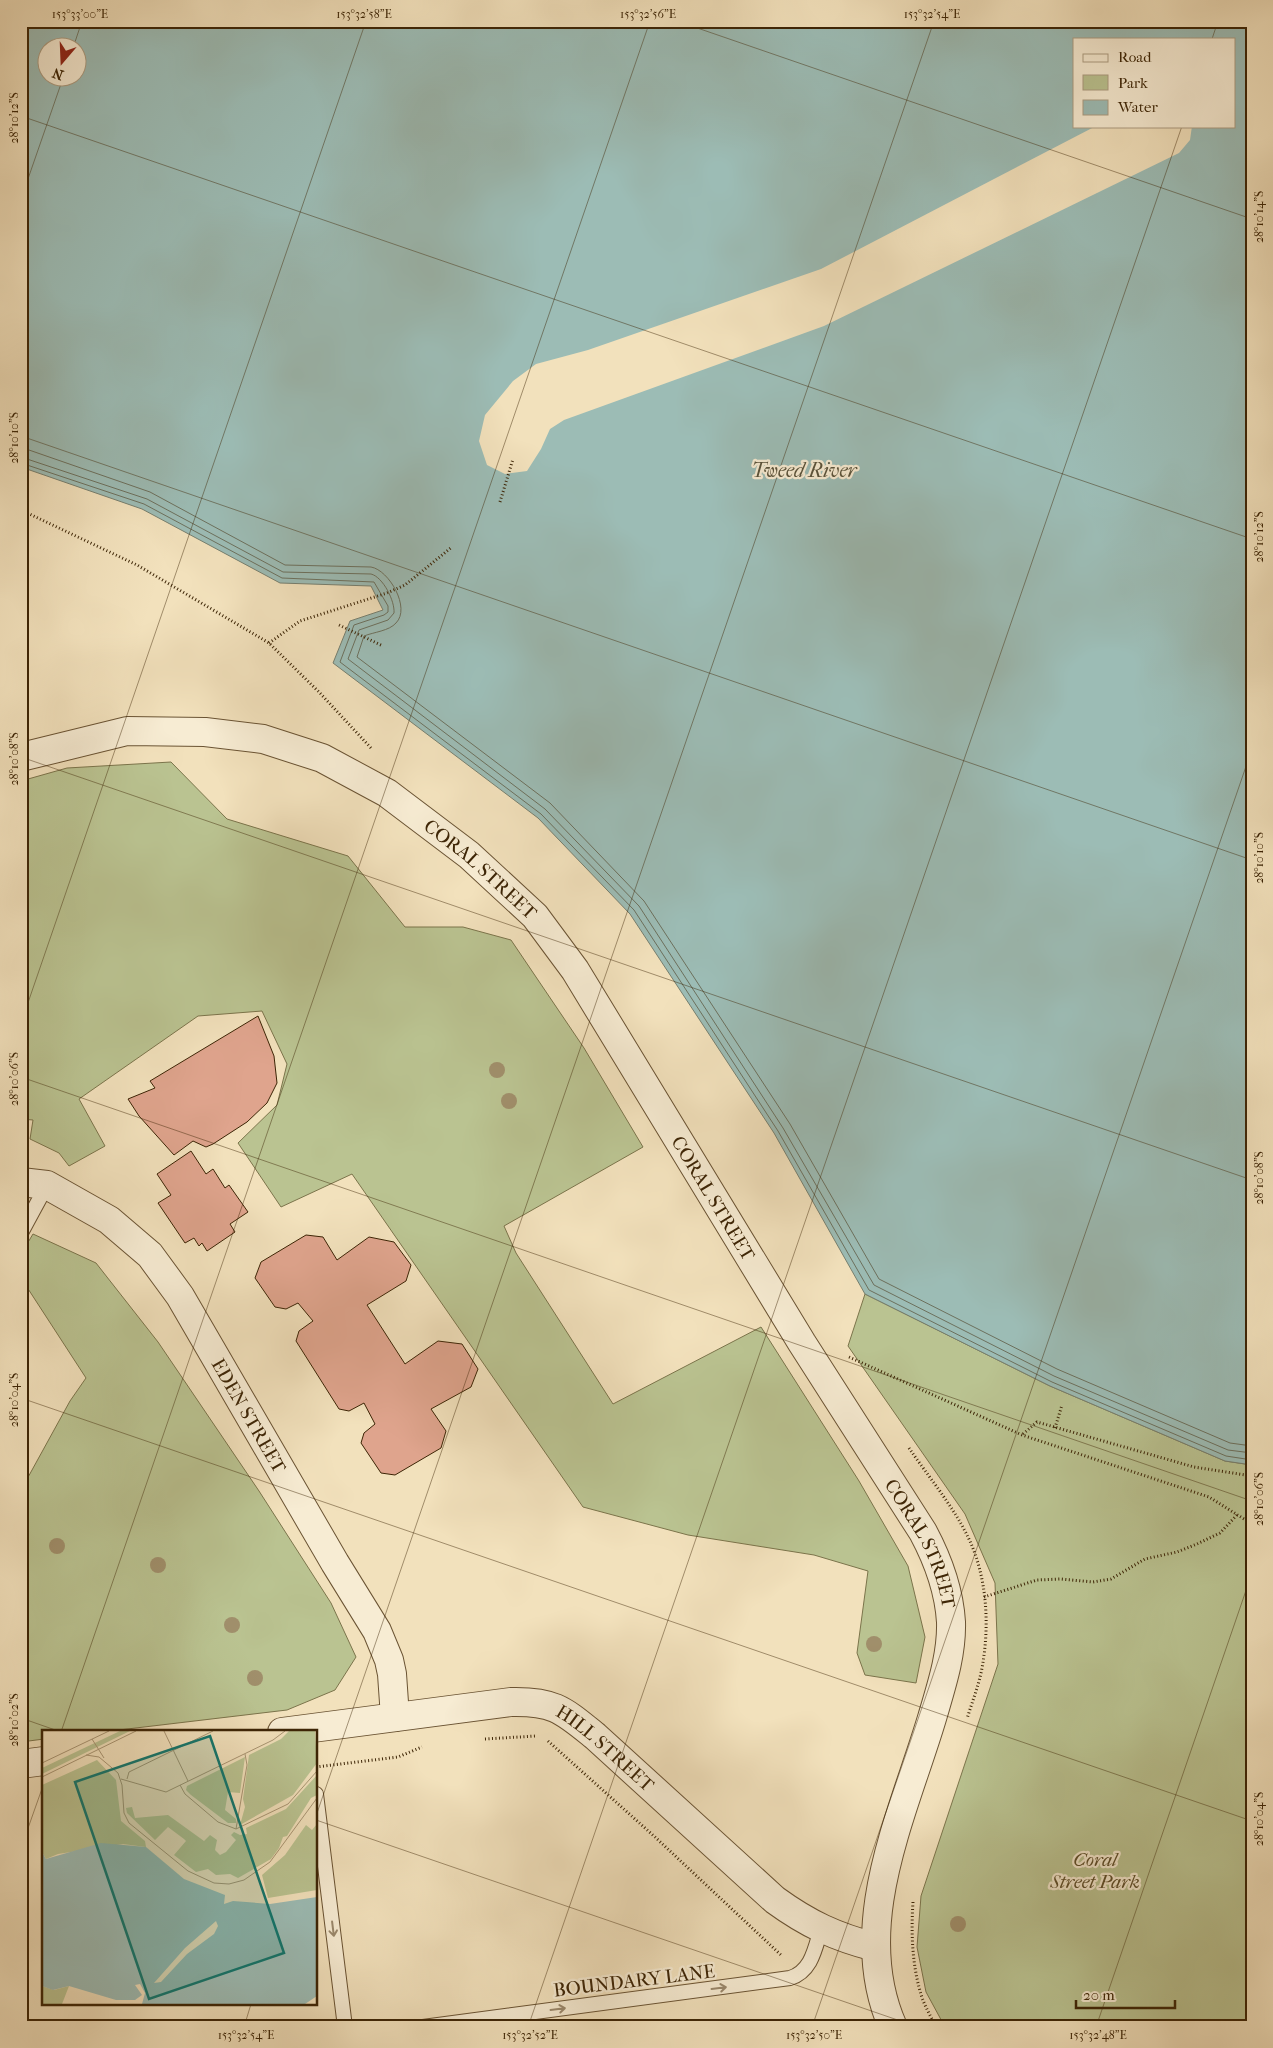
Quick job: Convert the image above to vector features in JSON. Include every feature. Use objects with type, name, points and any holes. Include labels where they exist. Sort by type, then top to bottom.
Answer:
[{"type":"street","name":"CORAL STREET","points":[[21,757],[127,731],[137,731],[205,732],[263,739],[322,758],[387,793],[469,855],[535,916],[575,970],[802,1343],[924,1532],[945,1584],[951,1620],[949,1652],[940,1691],[888,1860],[878,1913],[876,1947],[880,1987],[893,2027]]},
{"type":"street","name":"EDEN STREET","points":[[34,1184],[109,1220],[150,1256],[180,1296],[335,1563],[377,1631],[389,1660],[392,1674],[395,1717]]},
{"type":"street","name":"HILL STREET","points":[[309,1730],[512,1702],[531,1702],[553,1706],[571,1716],[595,1736],[775,1900],[821,1929],[876,1947]]},
{"type":"street","points":[[21,1764],[42,1761]]},
{"type":"lane","points":[[21,1233],[34,1184]]},
{"type":"lane","points":[[318,1810],[345,2027]]},
{"type":"lane","points":[[804,1970],[812,1957],[821,1929]]},
{"type":"lane","name":"BOUNDARY LANE","points":[[423,2027],[790,1978],[804,1970]]},
{"type":"path","points":[[500,502],[513,459]]},
{"type":"path","points":[[21,510],[137,565],[268,643],[319,692],[373,750]]},
{"type":"path","points":[[268,643],[300,621],[387,594],[405,585],[452,547]]},
{"type":"path","points":[[339,625],[383,646]]},
{"type":"path","points":[[850,1363],[844,1355],[1022,1435],[1209,1497],[1252,1524]]},
{"type":"path","points":[[1055,1428],[1062,1405]]},
{"type":"path","points":[[1022,1435],[1037,1422],[1194,1467],[1252,1476]]},
{"type":"path","points":[[905,1442],[967,1536],[975,1554],[984,1597],[987,1624],[986,1643],[978,1685],[966,1720]]},
{"type":"path","points":[[984,1597],[1037,1580],[1061,1579],[1093,1582],[1110,1579],[1145,1559],[1177,1552],[1220,1533],[1237,1515]]},
{"type":"path","points":[[484,1739],[541,1736],[655,1837],[776,1952],[804,1970]]},
{"type":"path","points":[[318,1767],[398,1757],[428,1745]]},
{"type":"path","points":[[913,1900],[911,1935],[915,1969],[920,1993],[936,2027]]},
{"type":"green space","points":[[171,762],[227,819],[348,856],[405,927],[463,927],[511,940],[584,1048],[643,1147],[504,1226],[516,1253],[613,1404],[761,1327],[859,1481],[908,1566],[925,1637],[916,1683],[865,1675],[857,1653],[868,1571],[814,1555],[688,1535],[583,1507],[352,1174],[281,1207],[238,1143],[277,1105],[287,1064],[262,1011],[198,1016],[79,1099],[105,1146],[69,1166],[59,1153],[30,1139],[33,1120],[21,1119],[21,781],[67,768]]},
{"type":"green space","points":[[33,1234],[96,1263],[158,1342],[259,1491],[331,1603],[356,1657],[335,1690],[287,1710],[119,1730],[42,1730],[42,1739],[21,1742],[21,1490],[70,1401],[86,1378],[21,1278],[21,1254]]},
{"type":"green space","name":"Coral Street Park","points":[[865,1294],[1050,1386],[1225,1461],[1252,1465],[1252,2027],[945,2027],[926,1992],[917,1947],[921,1896],[998,1664],[995,1583],[965,1514],[848,1346]]},
{"type":"water","name":"Tweed River","points":[[21,21],[1252,21],[1252,1465],[1225,1461],[1050,1386],[865,1294],[774,1133],[630,914],[538,818],[333,663],[350,621],[383,610],[371,586],[280,583],[142,509],[21,467]]},
{"type":"pier","points":[[1092,128],[1192,128],[1190,140],[1179,153],[824,326],[564,420],[550,429],[541,449],[527,471],[505,474],[487,465],[479,441],[485,415],[513,381],[536,364],[588,350],[821,269]]},
{"type":"building","points":[[258,1016],[274,1056],[277,1083],[267,1103],[247,1122],[213,1144],[206,1147],[193,1141],[174,1155],[139,1116],[128,1099],[155,1088],[150,1081]]},
{"type":"building","points":[[191,1151],[206,1174],[213,1169],[225,1188],[229,1185],[248,1212],[230,1224],[235,1232],[207,1251],[202,1243],[199,1246],[194,1238],[185,1243],[158,1203],[171,1195],[157,1174]]},
{"type":"building","points":[[306,1235],[323,1237],[337,1260],[369,1237],[394,1242],[411,1265],[406,1281],[367,1305],[405,1364],[438,1341],[462,1344],[478,1369],[471,1387],[431,1409],[446,1431],[441,1448],[395,1475],[381,1473],[361,1443],[364,1433],[375,1424],[364,1403],[349,1411],[339,1409],[296,1341],[299,1331],[313,1321],[298,1303],[286,1309],[275,1307],[255,1278],[261,1262]]}]
